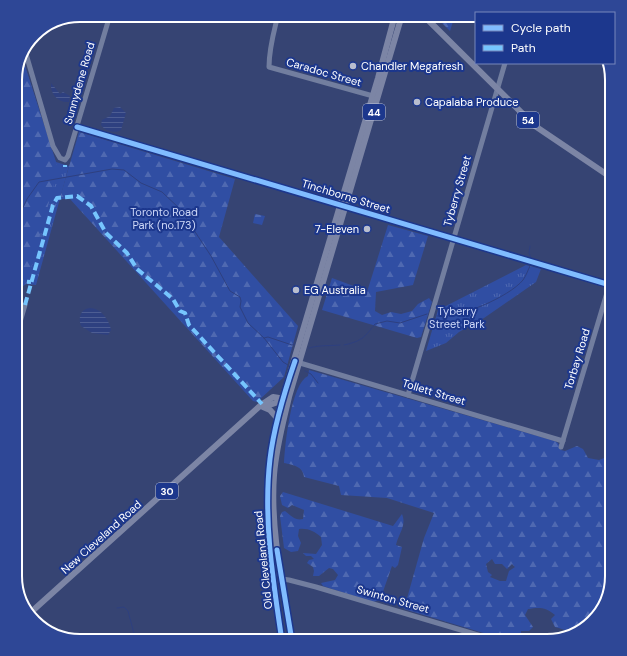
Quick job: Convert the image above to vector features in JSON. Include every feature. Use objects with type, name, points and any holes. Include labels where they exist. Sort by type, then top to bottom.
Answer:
[{"type":"main road","name":"Old Cleveland Road","points":[[281,634],[272,557],[268,505],[270,458],[277,418],[300,363],[344,205],[392,22]]},
{"type":"main road","name":"Old Cleveland Road","points":[[291,634],[275,526],[274,486],[287,385],[400,22]]},
{"type":"main road","name":"54","points":[[430,22],[543,134],[605,174]]},
{"type":"main road","name":"New Cleveland Road","points":[[34,611],[262,404],[274,397],[287,385]]},
{"type":"main road","points":[[274,397],[285,401]]},
{"type":"main road","name":"New Cleveland Road","points":[[257,410],[285,401]]},
{"type":"main road","points":[[263,407],[270,410],[277,418]]},
{"type":"street","name":"Sunnydene Road","points":[[27,57],[56,152],[60,158],[65,160],[68,156],[108,22]]},
{"type":"street","name":"Caradoc Street","points":[[276,24],[269,67],[373,96]]},
{"type":"street","name":"Tyberry Street","points":[[408,395],[505,64]]},
{"type":"street","name":"Tinchborne Street","points":[[77,127],[605,284]]},
{"type":"street","name":"Torbay Road","points":[[561,447],[605,302]]},
{"type":"street","points":[[22,315],[25,305]]},
{"type":"street","name":"Tollett Street","points":[[300,363],[563,441]]},
{"type":"street","name":"Swinton Street","points":[[282,579],[302,583],[474,634]]},
{"type":"green space","points":[[441,22],[453,22],[450,31]]},
{"type":"green space","points":[[24,64],[56,162],[69,166],[36,285],[22,285],[22,76]]},
{"type":"green space","points":[[24,64],[58,169],[27,283],[22,287],[22,76]]},
{"type":"green space","name":"Toronto Road Park (no.173)","points":[[79,132],[235,179],[219,237],[298,326],[284,377],[257,402],[253,401],[70,199],[62,199],[59,201]]},
{"type":"green space","points":[[255,214],[265,216],[262,225],[253,223]]},
{"type":"green space","points":[[388,225],[428,236],[413,285],[376,292],[375,311],[382,315],[391,312],[401,314],[412,311],[418,304],[429,298],[432,302],[421,337],[417,338],[322,310],[332,278],[359,288],[366,293],[367,292]]},
{"type":"green space","name":"Tyberry Street Park","points":[[526,265],[541,269],[536,282],[484,318],[459,332],[446,343],[426,351],[438,310]]},
{"type":"green space","points":[[309,370],[555,441],[558,443],[561,450],[565,451],[577,446],[583,449],[588,458],[599,460],[605,458],[605,576],[601,598],[593,611],[585,620],[567,630],[555,627],[551,619],[555,615],[549,610],[539,608],[528,609],[525,615],[533,627],[529,631],[521,631],[521,634],[487,634],[404,609],[424,538],[434,513],[387,498],[341,495],[339,486],[304,477],[300,468],[284,463],[290,415],[297,390],[302,381],[308,376]],"holes":[[[492,559],[495,564],[502,564],[507,569],[512,564],[515,567],[509,571],[506,581],[500,581],[490,577],[492,575],[488,572],[486,564]]]},
{"type":"green space","points":[[283,492],[393,526],[402,514],[403,526],[396,545],[402,547],[398,565],[395,568],[392,566],[380,600],[373,602],[323,586],[321,583],[335,580],[338,575],[333,569],[329,568],[319,576],[313,576],[313,567],[307,563],[309,560],[314,559],[303,553],[316,554],[322,545],[321,537],[313,532],[305,529],[299,529],[298,536],[301,543],[298,551],[291,552],[284,548],[280,516],[282,512],[285,511],[294,518],[303,519],[304,510],[292,505],[288,508],[282,505],[280,496]]},
{"type":"shaded area","points":[[51,83],[60,94],[63,92],[70,96],[69,102],[61,101],[53,94]]},
{"type":"shaded area","points":[[120,107],[126,113],[121,130],[113,132],[105,129],[101,125],[102,120],[110,116],[114,108]]},
{"type":"shaded area","points":[[90,308],[98,310],[104,315],[111,330],[108,335],[92,333],[81,326],[80,317],[82,312]]},
{"type":"waterway","points":[[22,209],[27,199],[39,182],[112,169],[124,170],[141,183],[162,192],[180,209],[211,256],[230,291],[240,297],[240,307],[248,323],[264,338],[283,362],[288,365]]},
{"type":"waterway","points":[[530,246],[529,253],[531,258]]},
{"type":"waterway","points":[[437,316],[457,314],[483,306],[495,300],[516,287],[523,280],[530,266]]},
{"type":"waterway","points":[[344,345],[362,338],[375,324],[387,321],[400,323],[427,314]]},
{"type":"waterway","points":[[264,338],[268,337],[292,345],[295,344]]},
{"type":"waterway","points":[[309,348],[340,345]]},
{"type":"waterway","points":[[305,371],[311,374],[318,383]]},
{"type":"waterway","points":[[117,608],[124,607],[128,611],[134,634]]},
{"type":"marked path","points":[[25,305],[53,205],[57,198],[77,196],[91,206],[106,233],[127,253],[137,269],[173,299],[180,311],[185,313],[189,325],[262,404]]},
{"type":"marked path","points":[[22,281],[31,282]]},
{"type":"cycle path","points":[[77,127],[605,284]]},
{"type":"cycle path","points":[[281,634],[275,596],[268,527],[268,482],[270,459],[277,421],[295,361]]},
{"type":"cycle path","points":[[277,550],[291,634]]},
{"type":"place","name":"Chandler Megafresh","points":[[353,66]]},
{"type":"place","name":"Capalaba Produce","points":[[417,102]]},
{"type":"place","name":"7-Eleven","points":[[367,229]]},
{"type":"place","name":"EG Australia","points":[[296,290]]}]
